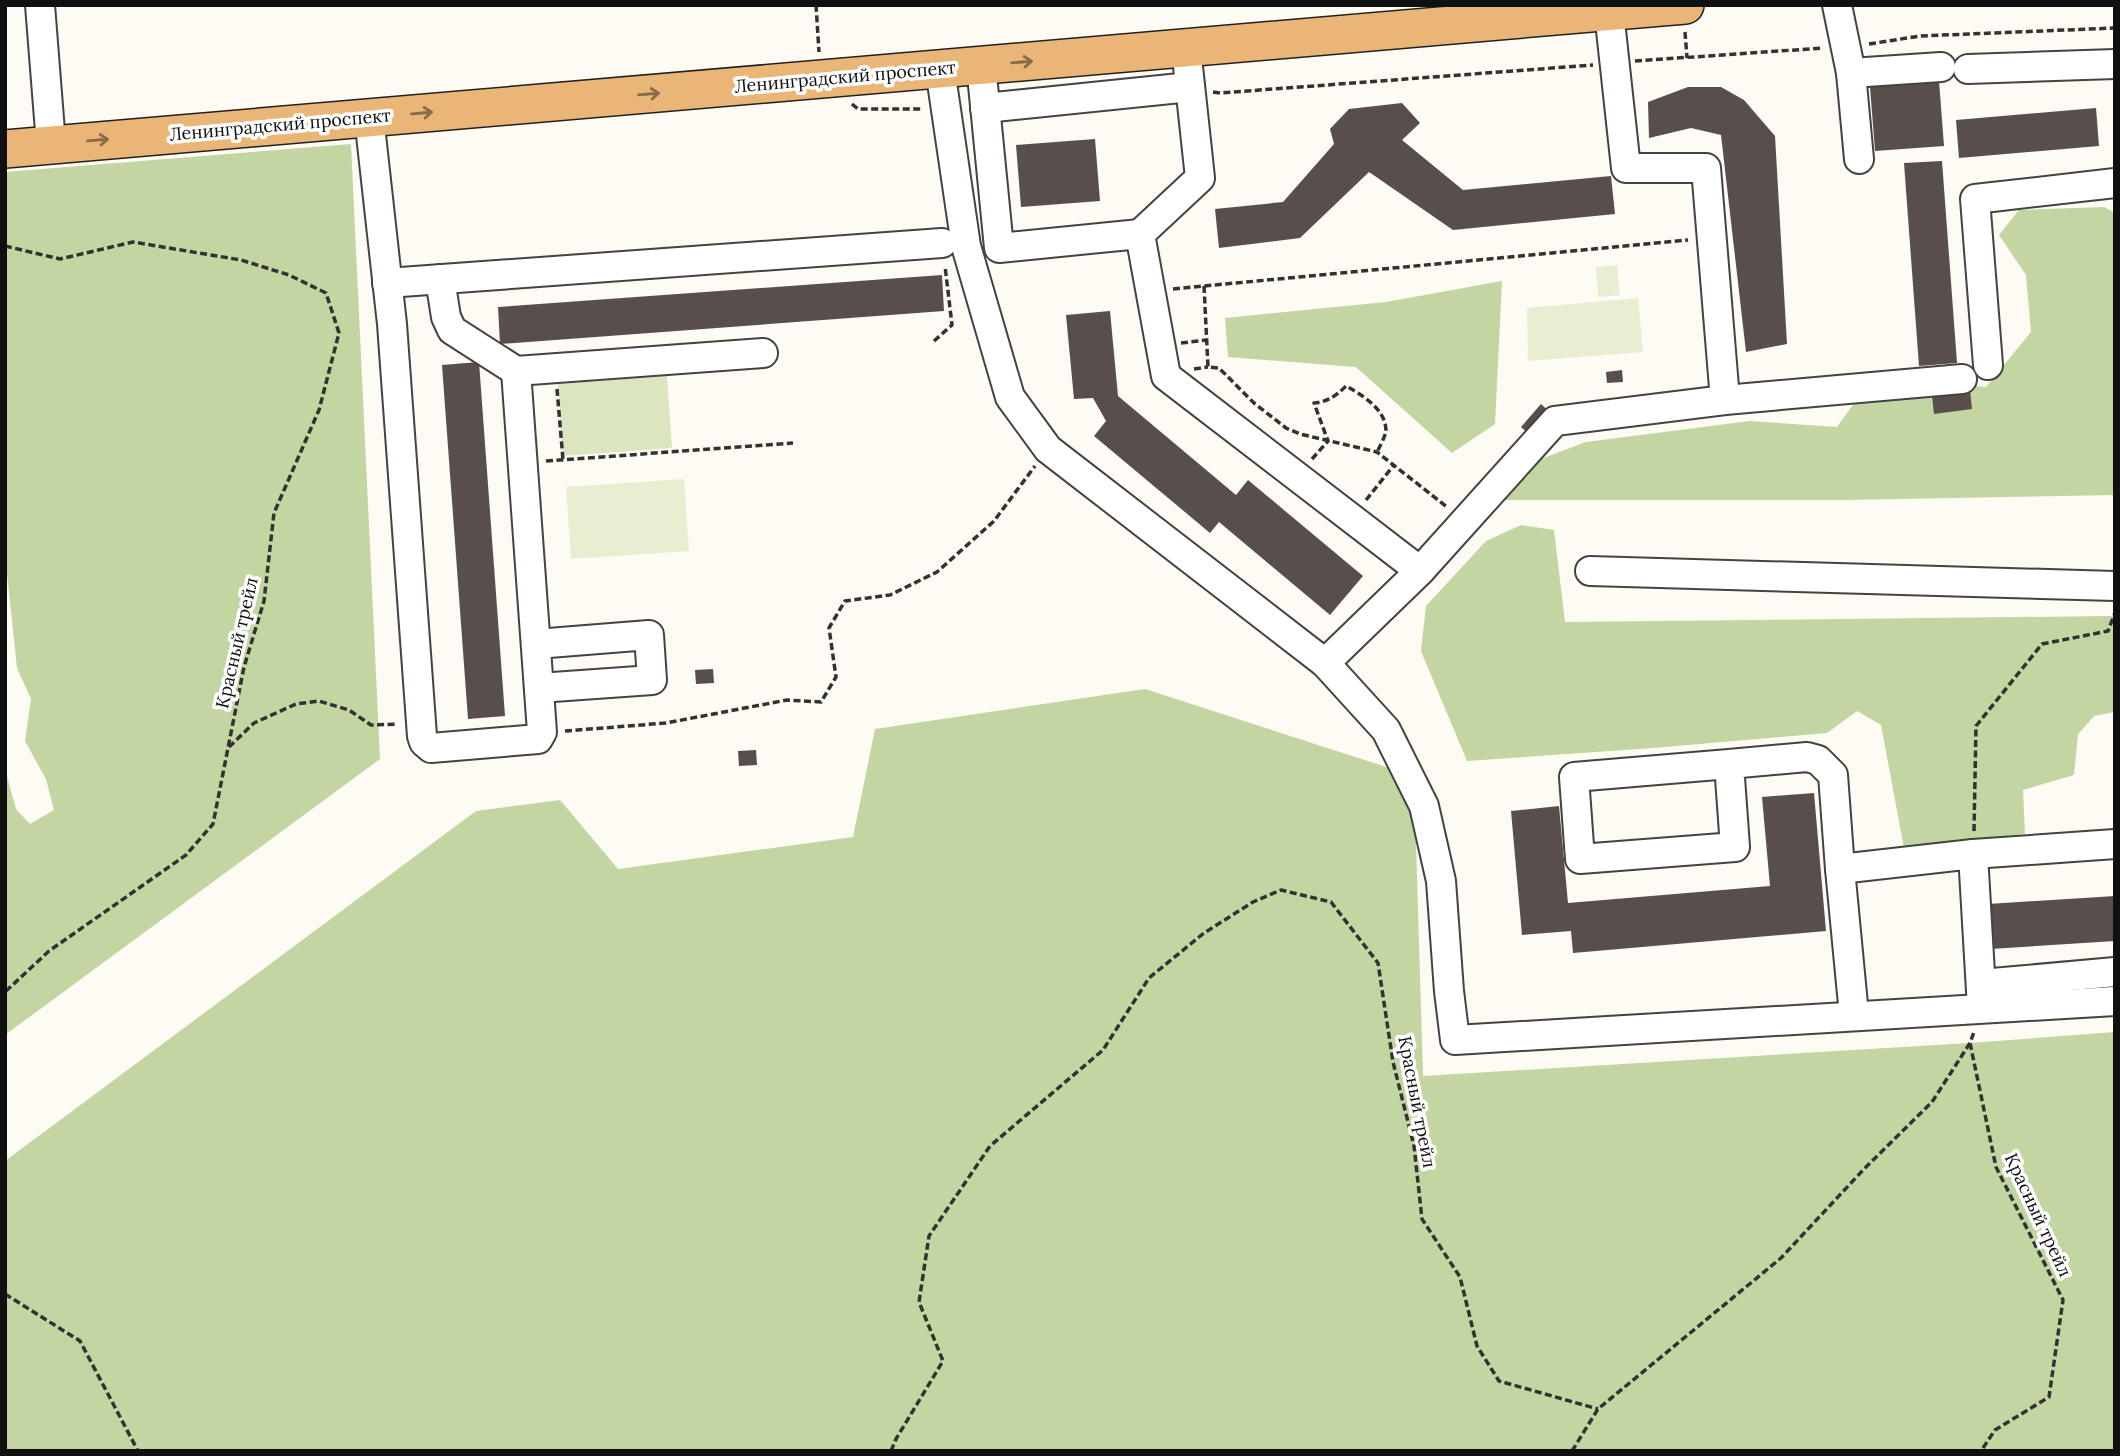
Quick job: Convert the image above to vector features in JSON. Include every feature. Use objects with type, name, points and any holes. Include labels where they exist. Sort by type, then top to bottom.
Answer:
[{"type":"main road","name":"Ленинградский проспект","points":[[5,149],[1685,5]]},
{"type":"street","points":[[40,5],[51,144]]},
{"type":"street","points":[[1837,5],[1848,60],[1859,159]]},
{"type":"street","points":[[1627,9],[1614,63],[1626,168],[1706,168],[1724,400]]},
{"type":"street","points":[[981,65],[999,248],[1140,234],[1200,178],[1186,48]]},
{"type":"street","points":[[1848,60],[1954,68],[2115,64]]},
{"type":"street","points":[[940,69],[966,246],[1010,397],[1048,449],[1325,663],[1386,730],[1424,806],[1441,881],[1455,1040],[1854,1015],[2115,972]]},
{"type":"street","points":[[985,108],[1190,88]]},
{"type":"street","points":[[369,117],[387,283],[422,736],[431,748],[538,739],[542,732],[516,371]]},
{"type":"street","points":[[1988,365],[1975,199],[2115,183]]},
{"type":"street","points":[[1140,234],[1166,376],[1420,571]]},
{"type":"street","points":[[387,283],[942,243]]},
{"type":"street","points":[[440,279],[446,317],[453,330],[516,371],[763,353]]},
{"type":"street","points":[[1325,663],[1420,571],[1555,421],[1724,400],[1962,379]]},
{"type":"street","points":[[1590,571],[2115,586]]},
{"type":"street","points":[[536,643],[649,635],[652,680],[539,688]]},
{"type":"street","points":[[1729,764],[1735,847],[1580,859],[1574,778],[1729,764],[1807,757],[1818,760],[1833,775],[1854,1015]]},
{"type":"street","points":[[1840,869],[1973,854],[2115,844]]},
{"type":"street","points":[[1973,854],[1982,996]]},
{"type":"street","points":[[1982,996],[2115,1000]]},
{"type":"path","points":[[1190,88],[1220,93],[1614,63],[1848,60],[1920,36],[2115,28]]},
{"type":"path","points":[[1150,291],[1712,238]]},
{"type":"path","name":"Красный трейл","points":[[5,246],[61,258],[133,242],[241,260],[289,275],[326,293],[339,333],[319,410],[274,513],[264,601],[244,667],[213,824],[186,855],[49,951],[5,992]]},
{"type":"path","points":[[1204,286],[1208,367],[1219,368],[1254,403],[1286,428],[1300,434],[1377,452],[1449,509]]},
{"type":"path","points":[[556,369],[563,460]]},
{"type":"path","points":[[1328,441],[1314,403],[1336,396],[1346,386],[1363,396],[1381,413],[1385,430],[1377,452]]},
{"type":"path","points":[[1307,464],[1328,441]]},
{"type":"path","points":[[523,463],[793,443]]},
{"type":"path","points":[[542,732],[666,723],[787,700],[821,702],[836,677],[829,628],[845,601],[890,595],[937,572],[994,521],[1048,449]]},
{"type":"path","points":[[1361,507],[1394,465]]},
{"type":"path","points":[[1973,854],[1976,726],[2042,644],[2108,631],[2115,613]]},
{"type":"path","points":[[228,748],[254,723],[296,704],[319,701],[349,710],[370,724],[421,724]]},
{"type":"path","name":"Красный трейл","points":[[891,1451],[943,1361],[919,1302],[929,1236],[990,1146],[1102,1050],[1149,978],[1204,933],[1253,902],[1281,890],[1331,902],[1378,963],[1392,1062],[1414,1146],[1422,1219],[1461,1277],[1477,1346],[1499,1381],[1598,1409],[1781,1258],[1864,1169],[1932,1102],[1970,1043],[1996,1167],[2063,1300],[2049,1397],[1995,1430],[1981,1451]]},
{"type":"path","points":[[5,1294],[80,1342],[138,1451]]},
{"type":"path","points":[[1572,1451],[1598,1409]]},
{"type":"green space","points":[[351,144],[380,759],[5,1035],[5,769],[16,809],[30,824],[54,810],[46,779],[25,741],[31,699],[17,668],[5,555],[5,172]]},
{"type":"green space","points":[[2104,207],[2115,213],[2115,495],[1843,500],[1504,500],[1525,465],[1586,442],[1750,421],[1837,427],[1873,377],[1986,387],[2031,332],[2026,275],[1999,235],[2019,210]]},
{"type":"green space","points":[[1617,265],[1620,295],[1598,297],[1596,267]]},
{"type":"green space","points":[[1502,281],[1495,424],[1452,453],[1356,367],[1228,357],[1225,318],[1386,302]]},
{"type":"green space","points":[[1638,298],[1643,352],[1528,361],[1527,308]]},
{"type":"green space","points":[[667,376],[672,448],[563,456],[558,384]]},
{"type":"green space","points":[[684,479],[689,551],[571,559],[566,487]]},
{"type":"green space","points":[[1521,525],[1554,530],[1565,622],[2112,616],[2115,617],[2115,712],[2094,716],[2078,734],[2074,775],[2023,790],[2025,834],[1904,848],[1881,725],[1857,711],[1827,733],[1467,761],[1421,651],[1426,606],[1486,541]]},
{"type":"green space","points":[[1145,689],[1414,776],[1423,1076],[2115,1032],[2115,1451],[5,1451],[5,1161],[476,811],[560,800],[618,869],[853,837],[875,729]]},
{"type":"building","points":[[1939,81],[1944,146],[1875,151],[1870,87]]},
{"type":"building","points":[[1688,87],[1721,87],[1744,100],[1775,136],[1787,344],[1746,352],[1721,135],[1691,128],[1649,138],[1648,102]]},
{"type":"building","points":[[1402,103],[1420,123],[1402,140],[1463,190],[1611,176],[1615,214],[1453,230],[1369,172],[1300,238],[1219,248],[1215,209],[1283,202],[1334,144],[1330,129],[1349,109]]},
{"type":"building","points":[[2096,108],[2099,146],[1959,158],[1956,120]]},
{"type":"building","points":[[1095,139],[1100,201],[1021,207],[1016,145]]},
{"type":"building","points":[[1942,161],[1957,363],[1919,366],[1904,163]]},
{"type":"building","points":[[942,275],[944,311],[500,344],[498,307]]},
{"type":"building","points":[[1110,311],[1118,396],[1236,495],[1248,480],[1363,576],[1330,615],[1219,522],[1210,533],[1094,436],[1106,421],[1093,398],[1074,399],[1066,315]]},
{"type":"building","points":[[479,362],[505,716],[468,719],[442,365]]},
{"type":"building","points":[[1622,370],[1623,382],[1607,383],[1606,372]]},
{"type":"building","points":[[1969,381],[1972,409],[1934,414],[1931,386]]},
{"type":"building","points":[[1541,404],[1554,416],[1534,439],[1521,427]]},
{"type":"building","points":[[713,669],[714,683],[696,684],[695,670]]},
{"type":"building","points":[[756,750],[757,765],[739,766],[738,751]]},
{"type":"building","points":[[1814,793],[1826,931],[1573,953],[1571,931],[1522,935],[1511,811],[1559,806],[1568,903],[1770,886],[1762,797]]},
{"type":"building","points":[[2115,896],[2115,941],[1991,949],[1988,904]]}]
